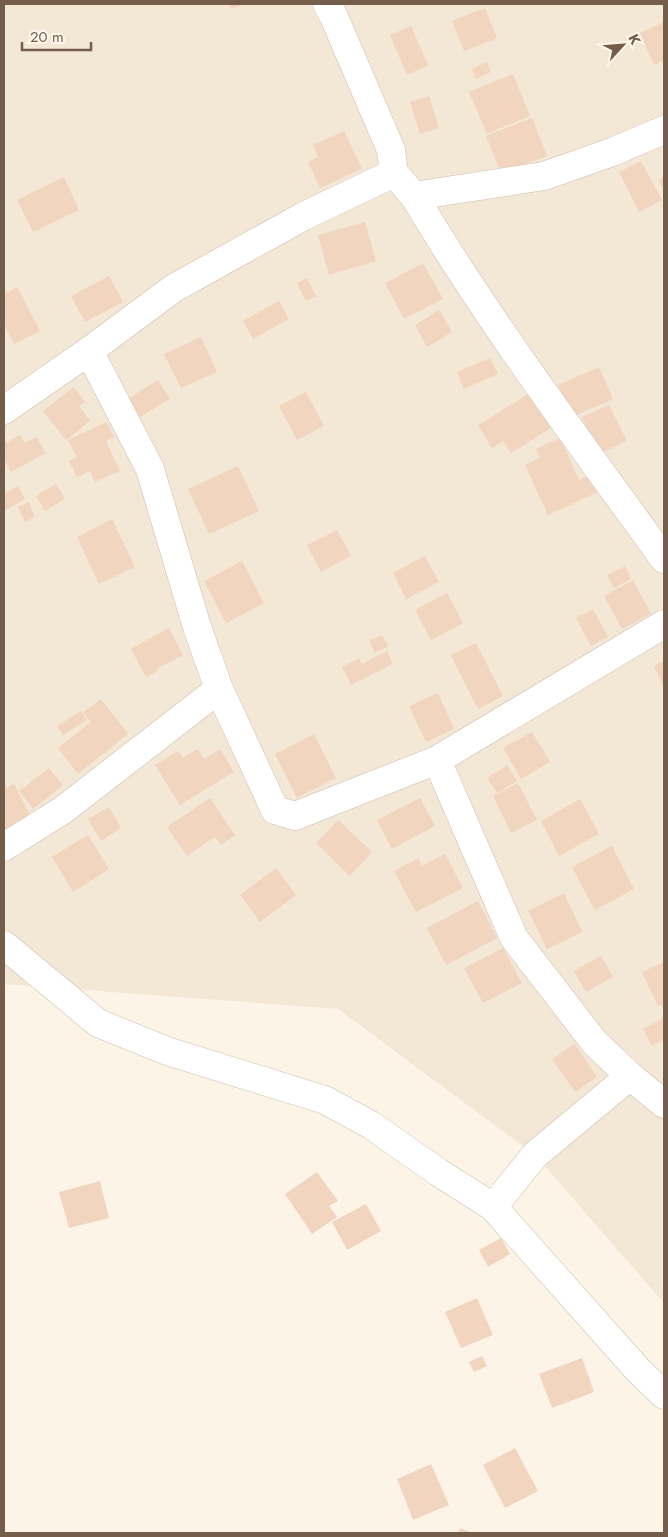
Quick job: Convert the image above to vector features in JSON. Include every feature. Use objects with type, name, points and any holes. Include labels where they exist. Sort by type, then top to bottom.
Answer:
[{"type":"street","points":[[327,4],[391,150],[394,173],[414,196],[494,323],[664,559]]},
{"type":"street","points":[[414,196],[544,176],[612,152],[664,130]]},
{"type":"street","points":[[4,410],[90,351],[174,288],[304,216],[394,173]]},
{"type":"street","points":[[90,351],[150,469],[197,627],[219,689],[275,810],[295,816],[437,760],[664,624]]},
{"type":"street","points":[[4,846],[63,810],[219,689]]},
{"type":"street","points":[[437,760],[514,938],[596,1043],[630,1076],[664,1104]]},
{"type":"street","points":[[4,944],[4,960]]},
{"type":"street","points":[[4,944],[98,1023],[167,1051],[325,1100],[371,1125],[438,1172],[494,1206],[638,1370],[664,1395]]},
{"type":"street","points":[[494,1206],[535,1155],[630,1076]]},
{"type":"shaded area","points":[[4,4],[664,4],[664,1303],[535,1155],[338,1009],[4,984]]},
{"type":"building","points":[[229,4],[244,4],[231,9]]},
{"type":"building","points":[[485,8],[497,38],[464,51],[452,21]]},
{"type":"building","points":[[664,22],[664,60],[654,65],[640,33]]},
{"type":"building","points":[[411,26],[428,65],[407,75],[390,35]]},
{"type":"building","points":[[487,62],[491,72],[476,79],[472,69]]},
{"type":"building","points":[[513,74],[530,116],[487,134],[469,92]]},
{"type":"building","points":[[429,96],[439,128],[420,134],[410,102]]},
{"type":"building","points":[[532,118],[547,156],[501,173],[486,136]]},
{"type":"building","points":[[344,131],[362,169],[320,188],[308,162],[318,157],[313,145]]},
{"type":"building","points":[[641,161],[662,200],[639,212],[619,172]]},
{"type":"building","points":[[64,177],[79,210],[33,232],[17,200]]},
{"type":"building","points":[[664,178],[664,191],[659,180]]},
{"type":"building","points":[[365,222],[376,261],[329,275],[318,235]]},
{"type":"building","points":[[423,263],[443,299],[404,319],[385,283]]},
{"type":"building","points":[[109,276],[123,302],[85,322],[71,296]]},
{"type":"building","points":[[307,278],[316,296],[306,301],[297,283]]},
{"type":"building","points":[[17,287],[40,331],[14,344],[4,323],[4,294]]},
{"type":"building","points":[[279,301],[289,319],[253,339],[243,321]]},
{"type":"building","points":[[439,310],[452,332],[427,347],[415,325]]},
{"type":"building","points":[[201,337],[217,372],[181,388],[164,354]]},
{"type":"building","points":[[490,358],[498,374],[464,389],[457,372]]},
{"type":"building","points":[[599,367],[613,399],[572,417],[558,385]]},
{"type":"building","points":[[158,380],[170,399],[137,419],[126,400]]},
{"type":"building","points":[[74,387],[85,402],[79,406],[90,421],[66,440],[43,411]]},
{"type":"building","points":[[306,392],[324,426],[297,440],[279,406]]},
{"type":"building","points":[[530,393],[551,428],[511,453],[503,441],[492,448],[478,425]]},
{"type":"building","points":[[609,405],[627,441],[599,454],[582,417]]},
{"type":"building","points":[[106,422],[114,437],[106,441],[120,471],[95,482],[90,471],[77,477],[69,461],[77,457],[68,440]]},
{"type":"building","points":[[20,435],[25,443],[36,437],[46,453],[11,472],[4,459],[4,444]]},
{"type":"building","points":[[560,438],[579,480],[592,474],[600,491],[548,515],[525,465],[540,458],[536,449]]},
{"type":"building","points":[[238,466],[259,511],[209,534],[188,489]]},
{"type":"building","points":[[56,484],[65,499],[45,511],[36,496]]},
{"type":"building","points":[[18,486],[25,499],[4,511],[4,494]]},
{"type":"building","points":[[29,502],[35,517],[25,522],[18,507]]},
{"type":"building","points":[[112,519],[135,567],[99,584],[77,537]]},
{"type":"building","points":[[337,530],[351,556],[321,572],[307,545]]},
{"type":"building","points":[[425,556],[439,582],[406,599],[393,573]]},
{"type":"building","points":[[242,561],[264,603],[226,623],[204,581]]},
{"type":"building","points":[[625,566],[631,579],[614,588],[607,575]]},
{"type":"building","points":[[633,580],[651,614],[622,629],[604,596]]},
{"type":"building","points":[[447,593],[463,623],[431,640],[415,610]]},
{"type":"building","points":[[593,609],[608,637],[591,646],[576,618]]},
{"type":"building","points":[[169,628],[183,655],[156,669],[157,671],[146,677],[131,649]]},
{"type":"building","points":[[382,635],[388,646],[375,653],[369,641]]},
{"type":"building","points":[[476,643],[503,696],[478,709],[451,655]]},
{"type":"building","points":[[387,651],[393,664],[351,685],[342,667],[359,658],[362,664]]},
{"type":"building","points":[[664,661],[664,688],[654,666]]},
{"type":"building","points":[[438,693],[454,729],[426,742],[409,706]]},
{"type":"building","points":[[101,699],[128,734],[78,774],[58,748],[91,722],[83,712]]},
{"type":"building","points":[[81,711],[87,720],[63,735],[57,726]]},
{"type":"building","points":[[532,732],[550,762],[521,779],[503,748]]},
{"type":"building","points":[[314,734],[336,778],[297,798],[275,754]]},
{"type":"building","points":[[198,749],[204,759],[220,749],[234,772],[180,805],[155,765],[178,751],[183,758]]},
{"type":"building","points":[[507,765],[517,781],[497,793],[487,778]]},
{"type":"building","points":[[49,768],[63,785],[33,809],[19,791]]},
{"type":"building","points":[[518,783],[537,820],[511,833],[493,796]]},
{"type":"building","points":[[14,784],[31,817],[4,832],[4,789]]},
{"type":"building","points":[[210,798],[235,835],[221,845],[215,837],[187,856],[167,827]]},
{"type":"building","points":[[420,798],[435,826],[392,849],[377,820]]},
{"type":"building","points":[[580,799],[599,834],[559,856],[541,821]]},
{"type":"building","points":[[109,807],[121,828],[101,841],[88,819]]},
{"type":"building","points":[[338,820],[372,852],[350,876],[316,843]]},
{"type":"building","points":[[88,835],[109,869],[73,892],[52,857]]},
{"type":"building","points":[[612,846],[634,889],[595,910],[572,867]]},
{"type":"building","points":[[445,854],[463,888],[416,912],[394,871],[418,858],[422,866]]},
{"type":"building","points":[[276,868],[296,895],[260,922],[240,895]]},
{"type":"building","points":[[564,893],[582,932],[547,949],[528,911]]},
{"type":"building","points":[[478,901],[497,938],[446,965],[427,928]]},
{"type":"building","points":[[503,948],[522,983],[483,1003],[464,968]]},
{"type":"building","points":[[601,956],[613,977],[586,992],[574,971]]},
{"type":"building","points":[[664,962],[664,1003],[658,1006],[642,972]]},
{"type":"building","points":[[664,1018],[664,1039],[652,1046],[643,1029]]},
{"type":"building","points":[[575,1044],[597,1077],[575,1092],[552,1059]]},
{"type":"building","points":[[317,1172],[338,1201],[329,1206],[337,1217],[312,1234],[285,1194]]},
{"type":"building","points":[[100,1181],[109,1218],[69,1228],[59,1192]]},
{"type":"building","points":[[366,1204],[381,1231],[347,1250],[332,1222]]},
{"type":"building","points":[[501,1238],[510,1254],[488,1267],[479,1250]]},
{"type":"building","points":[[477,1298],[493,1335],[461,1348],[445,1312]]},
{"type":"building","points":[[482,1356],[487,1366],[474,1372],[469,1362]]},
{"type":"building","points":[[582,1358],[594,1392],[552,1408],[539,1374]]},
{"type":"building","points":[[515,1448],[538,1491],[505,1508],[483,1465]]},
{"type":"building","points":[[431,1464],[449,1505],[413,1520],[397,1479]]},
{"type":"building","points":[[460,1528],[473,1533],[458,1533]]}]
